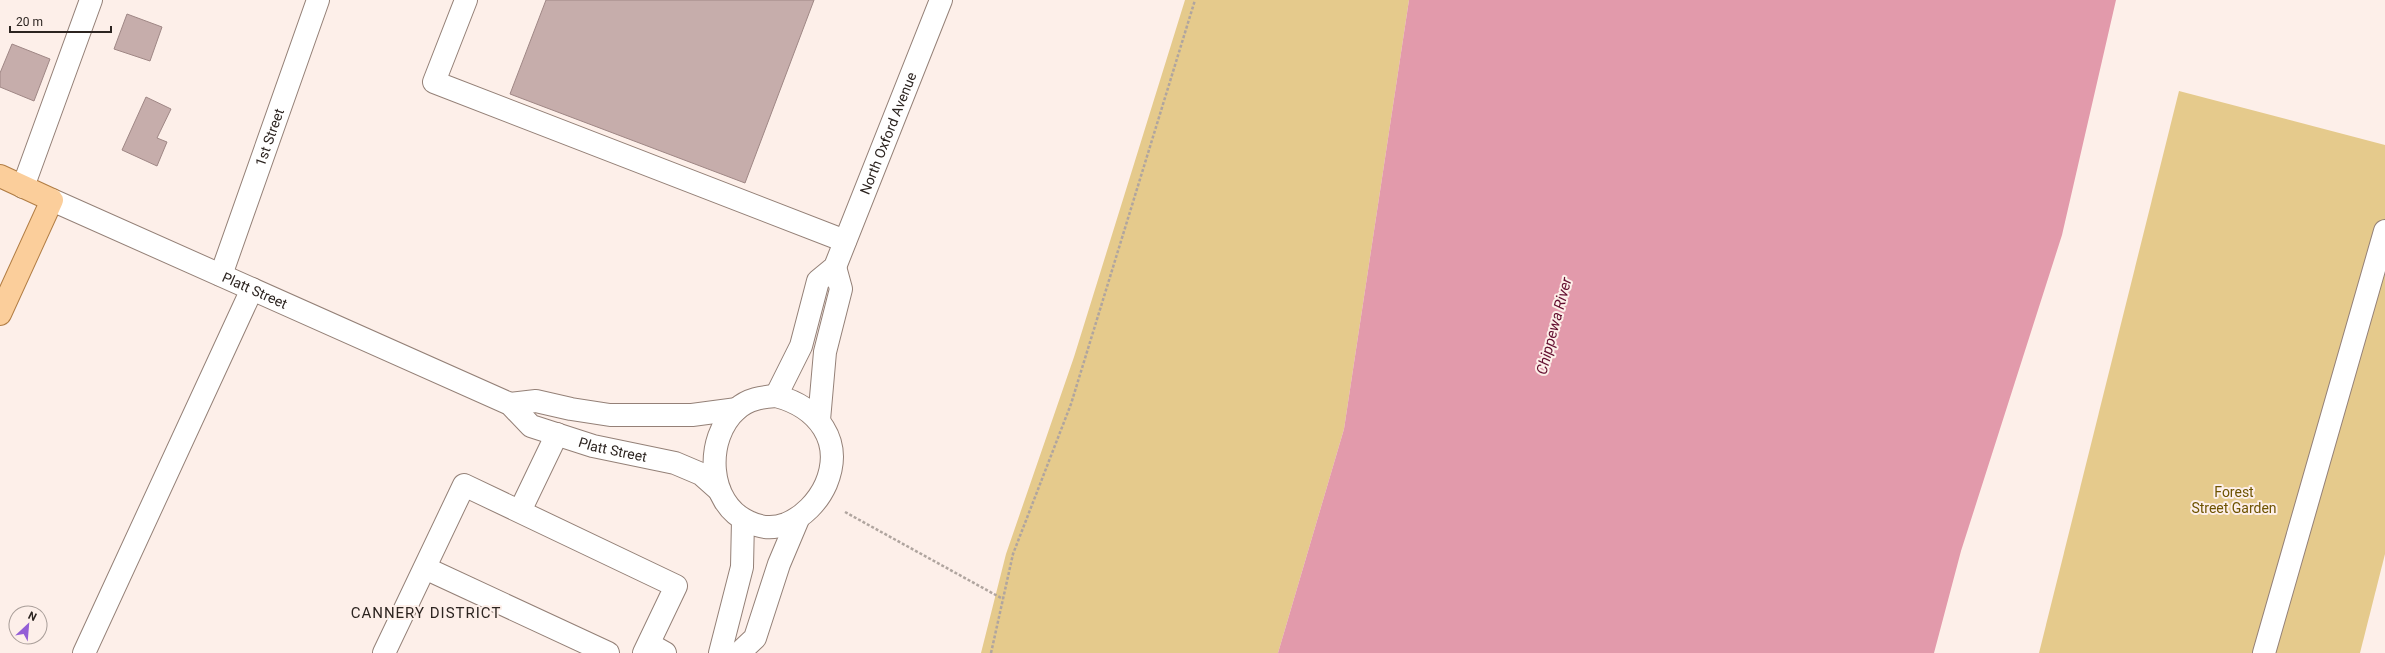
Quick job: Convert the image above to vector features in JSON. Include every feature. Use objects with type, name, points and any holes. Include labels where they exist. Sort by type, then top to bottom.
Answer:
[{"type":"main road","name":"Platt Street","points":[[0,176],[52,200]]},
{"type":"main road","points":[[0,314],[52,200]]},
{"type":"street","points":[[23,187],[91,0]]},
{"type":"street","name":"1st Street","points":[[221,275],[318,0]]},
{"type":"street","points":[[466,0],[434,82],[845,241]]},
{"type":"street","name":"North Oxford Avenue","points":[[776,396],[801,346],[818,281],[835,267],[941,0]]},
{"type":"street","name":"Platt Street","points":[[52,200],[510,404],[531,426],[593,446],[675,462],[701,474],[718,490]]},
{"type":"street","points":[[2264,653],[2385,231]]},
{"type":"street","points":[[819,420],[825,352],[841,289],[835,267]]},
{"type":"street","points":[[84,653],[252,289]]},
{"type":"street","points":[[510,404],[536,401],[571,409],[610,415],[692,415],[737,409],[755,399],[776,396],[790,400],[805,408],[819,420],[828,437],[832,462],[826,485],[813,505],[798,519],[778,527],[759,527],[743,520],[725,504],[718,490],[714,470],[717,445],[725,424],[737,409]]},
{"type":"street","points":[[520,511],[557,434]]},
{"type":"street","points":[[384,653],[426,568],[464,485],[676,586],[653,650]]},
{"type":"street","points":[[739,653],[755,638],[779,564],[798,519]]},
{"type":"street","points":[[720,653],[742,567],[743,520]]},
{"type":"street","points":[[426,568],[608,653]]},
{"type":"path","points":[[990,653],[1013,554],[1071,404],[1195,0]]},
{"type":"path","points":[[845,512],[1003,599]]},
{"type":"green space","points":[[1185,0],[1409,0],[1344,429],[1278,653],[981,653],[1006,554],[1074,357]]},
{"type":"green space","name":"Forest Street Garden","points":[[2179,91],[2385,145],[2385,554],[2360,653],[2039,653]]},
{"type":"water","name":"Chippewa River","points":[[1409,0],[2116,0],[2062,235],[1961,551],[1934,653],[1278,653],[1344,429]]},
{"type":"building","points":[[546,0],[814,0],[745,183],[510,94]]},
{"type":"building","points":[[127,14],[162,27],[150,61],[114,49]]},
{"type":"building","points":[[12,44],[50,59],[34,101],[0,87],[0,73]]},
{"type":"building","points":[[146,97],[171,109],[157,138],[167,142],[157,166],[122,150]]},
{"type":"district","name":"CANNERY DISTRICT","points":[[426,613]]}]
